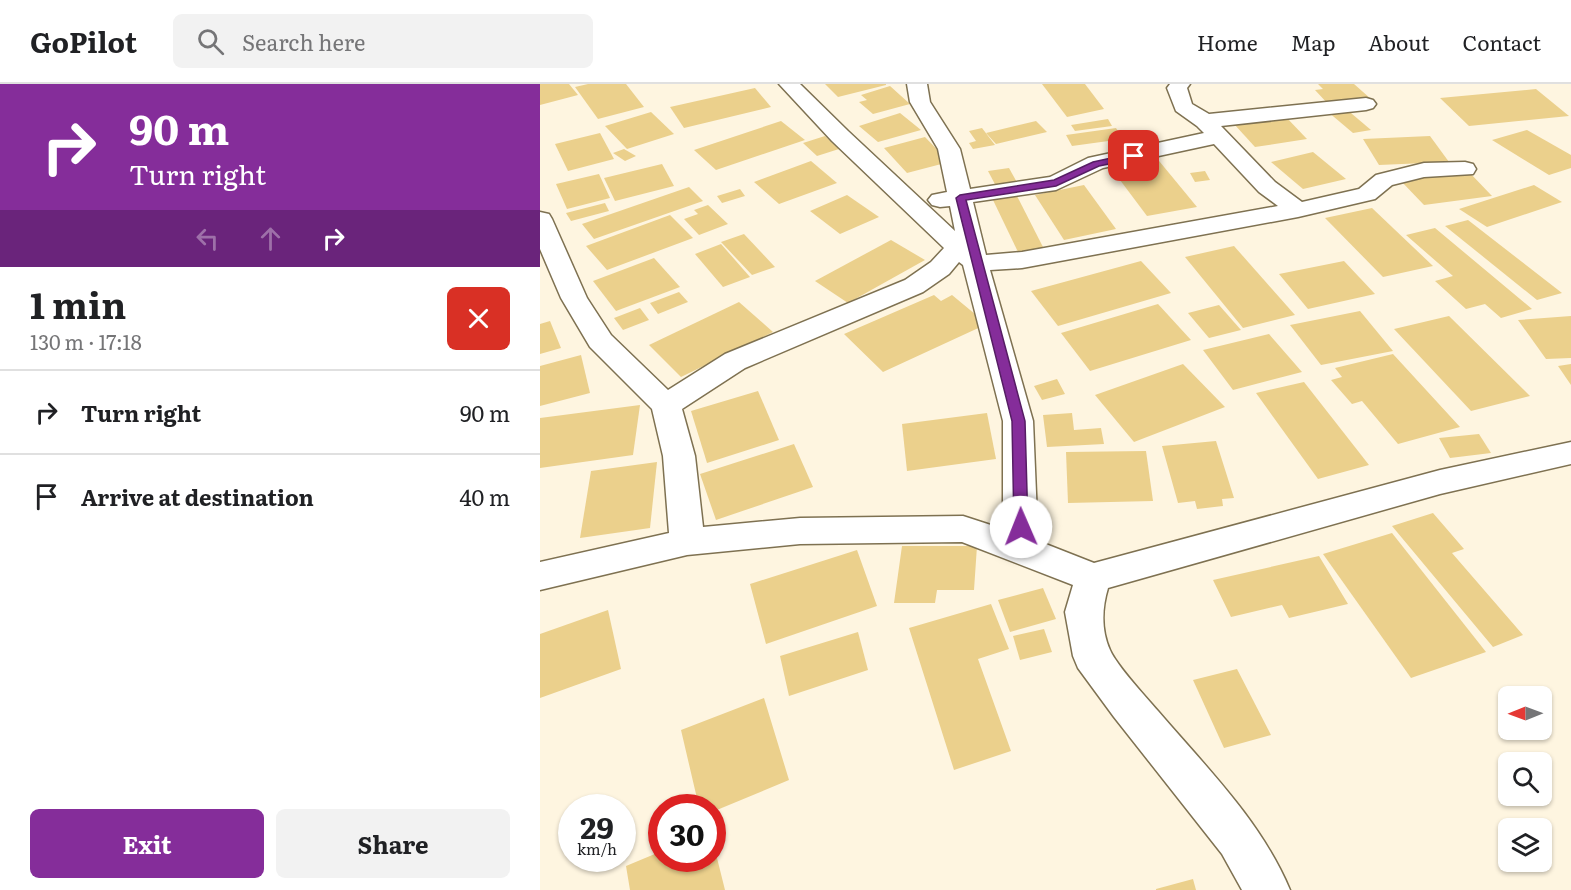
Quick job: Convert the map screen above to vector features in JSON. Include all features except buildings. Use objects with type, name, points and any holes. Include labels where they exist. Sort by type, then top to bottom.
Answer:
[{"type":"street","points":[[789,84],[840,136],[967,254]]},
{"type":"street","points":[[917,84],[920,102],[949,148],[960,198],[967,254],[1018,421],[1021,549]]},
{"type":"street","points":[[1180,84],[1177,88],[1183,107],[1213,128],[1267,187],[1298,210]]},
{"type":"street","points":[[912,202],[960,198],[1056,183],[1096,164],[1213,128],[1366,104]]},
{"type":"street","points":[[666,405],[735,361],[914,286],[939,268],[967,254],[1022,261],[1298,210],[1367,194],[1384,180],[1414,173],[1465,169]]},
{"type":"street","points":[[540,219],[574,298],[600,341],[666,405],[679,456],[687,542]]},
{"type":"street","points":[[540,576],[687,542],[800,531],[963,529],[1093,578],[1440,482],[1571,453]]},
{"type":"street","points":[[1093,578],[1083,612],[1092,656],[1128,705],[1238,839],[1267,890]]},
{"type":"route","points":[[1021,527],[1018,421],[975,263],[960,198],[1056,183],[1096,164],[1134,156]]}]
